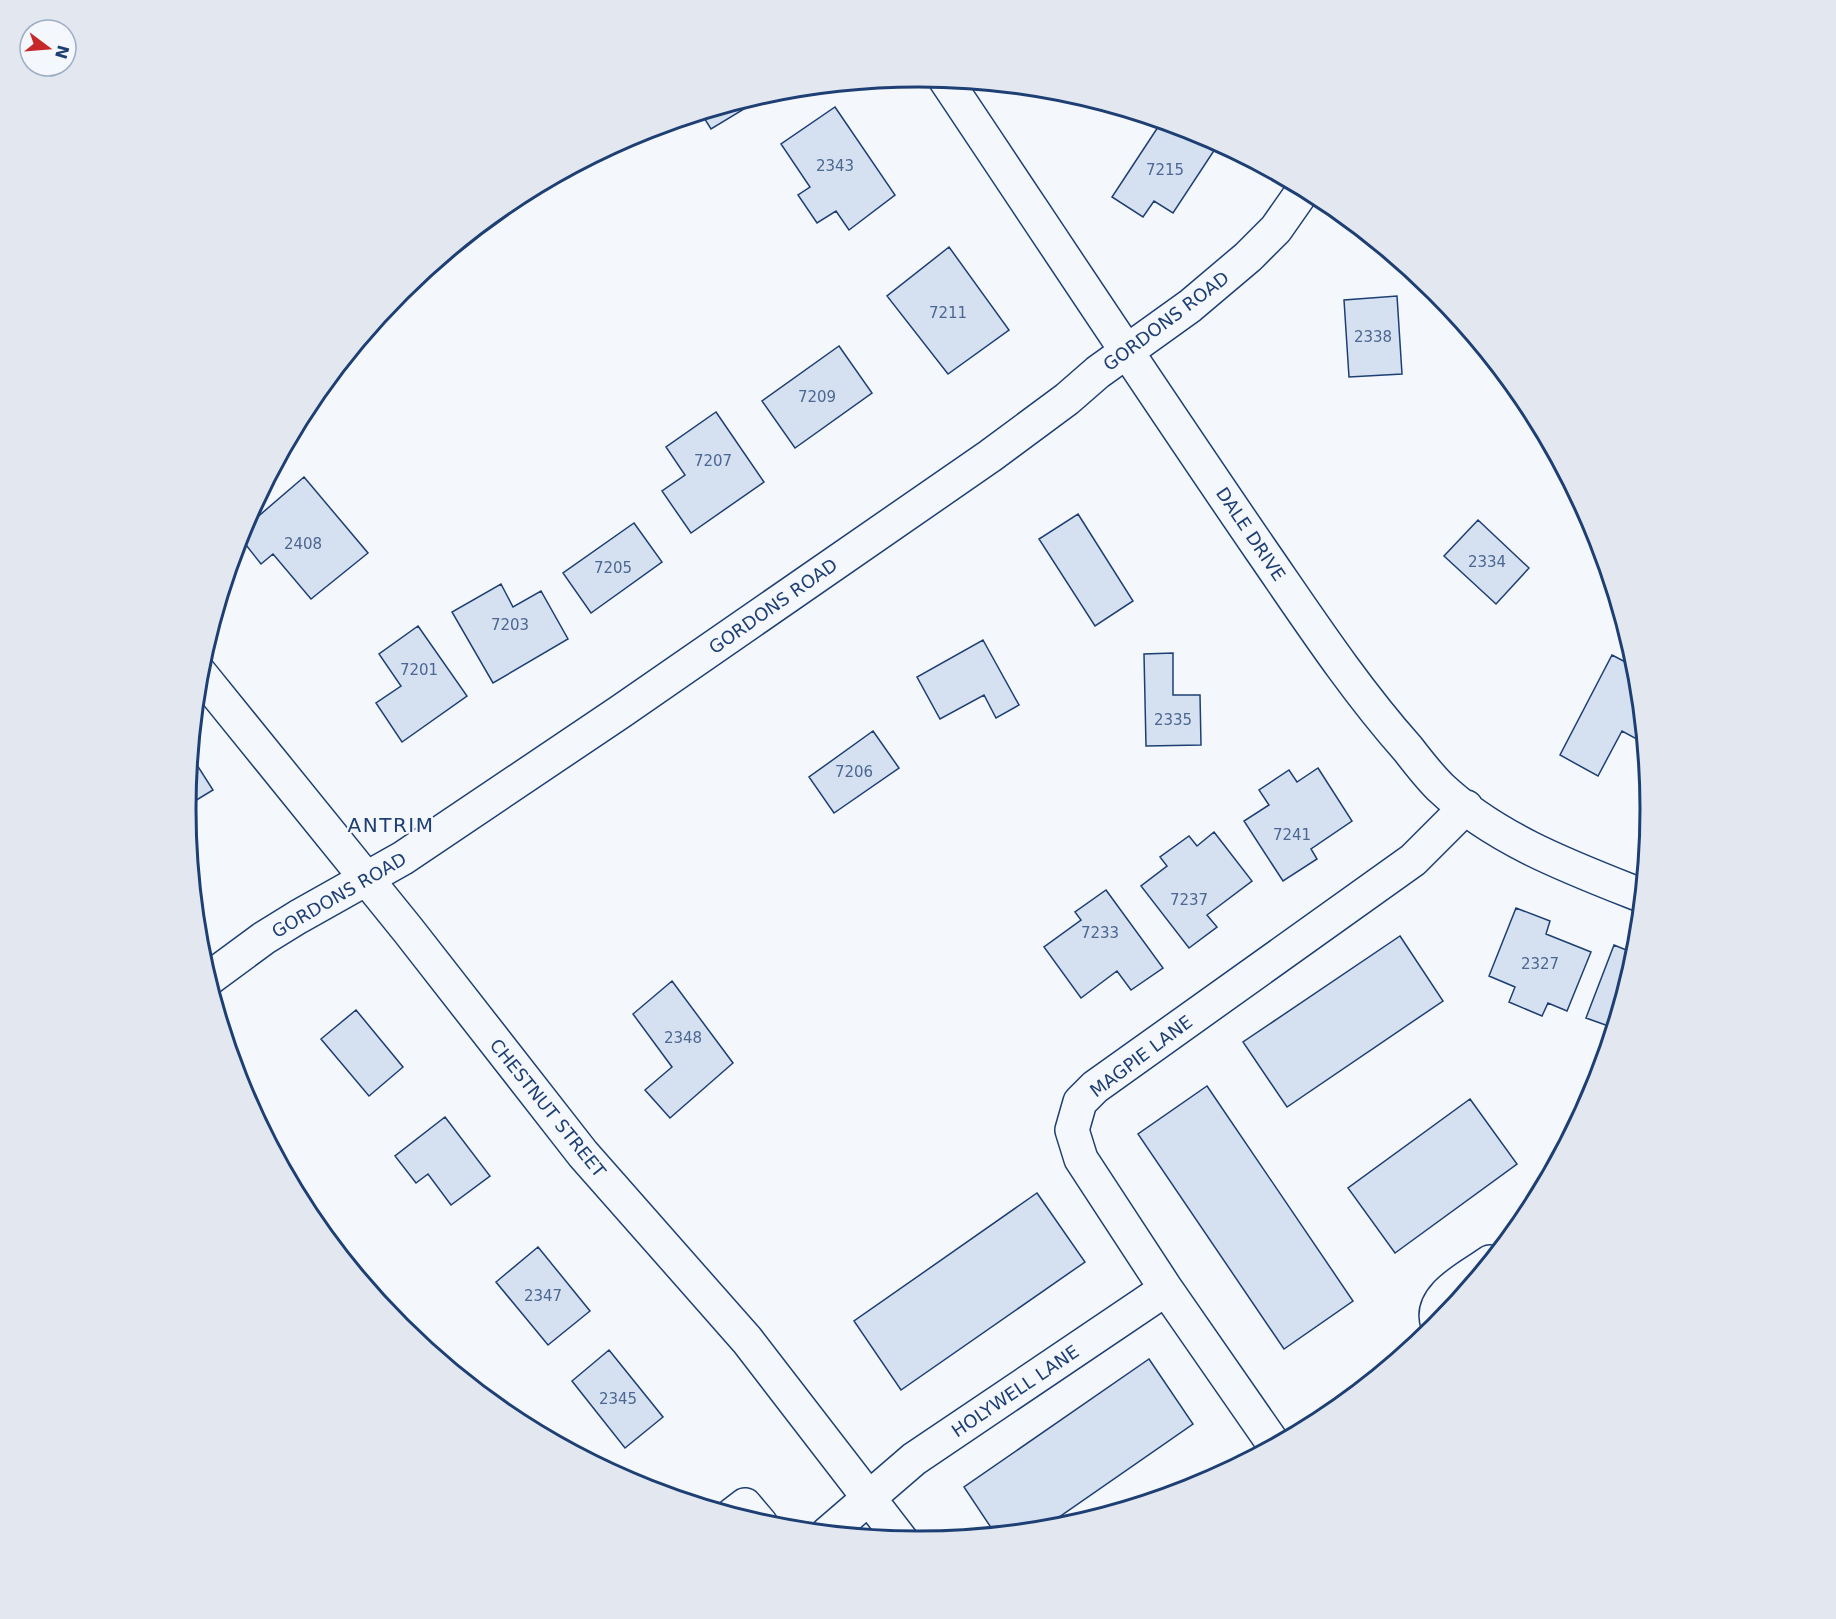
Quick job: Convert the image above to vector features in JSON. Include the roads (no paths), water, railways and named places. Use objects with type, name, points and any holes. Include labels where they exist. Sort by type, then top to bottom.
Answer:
[{"type":"street","name":"DALE DRIVE","points":[[951,88],[1347,674],[1384,723],[1440,787],[1466,807],[1521,842],[1566,865],[1635,893]]},
{"type":"street","name":"GORDONS ROAD","points":[[215,974],[289,922],[403,858],[640,699],[990,456],[1127,351],[1190,306],[1248,257],[1276,229],[1299,196]]},
{"type":"street","name":"CHESTNUT STREET","points":[[207,682],[408,930],[583,1154],[747,1340],[894,1531]]},
{"type":"street","name":"MAGPIE LANE","points":[[1271,1440],[1166,1289],[1081,1159],[1072,1130],[1080,1102],[1095,1086],[1413,860],[1466,807]]},
{"type":"street","points":[[1438,1311],[1448,1292],[1467,1278]]},
{"type":"street","name":"HOLYWELL LANE","points":[[835,1527],[914,1459],[1166,1289]]},
{"type":"street","points":[[740,1509],[745,1505],[750,1512]]},
{"type":"district","name":"ANTRIM","points":[[391,825]]}]
